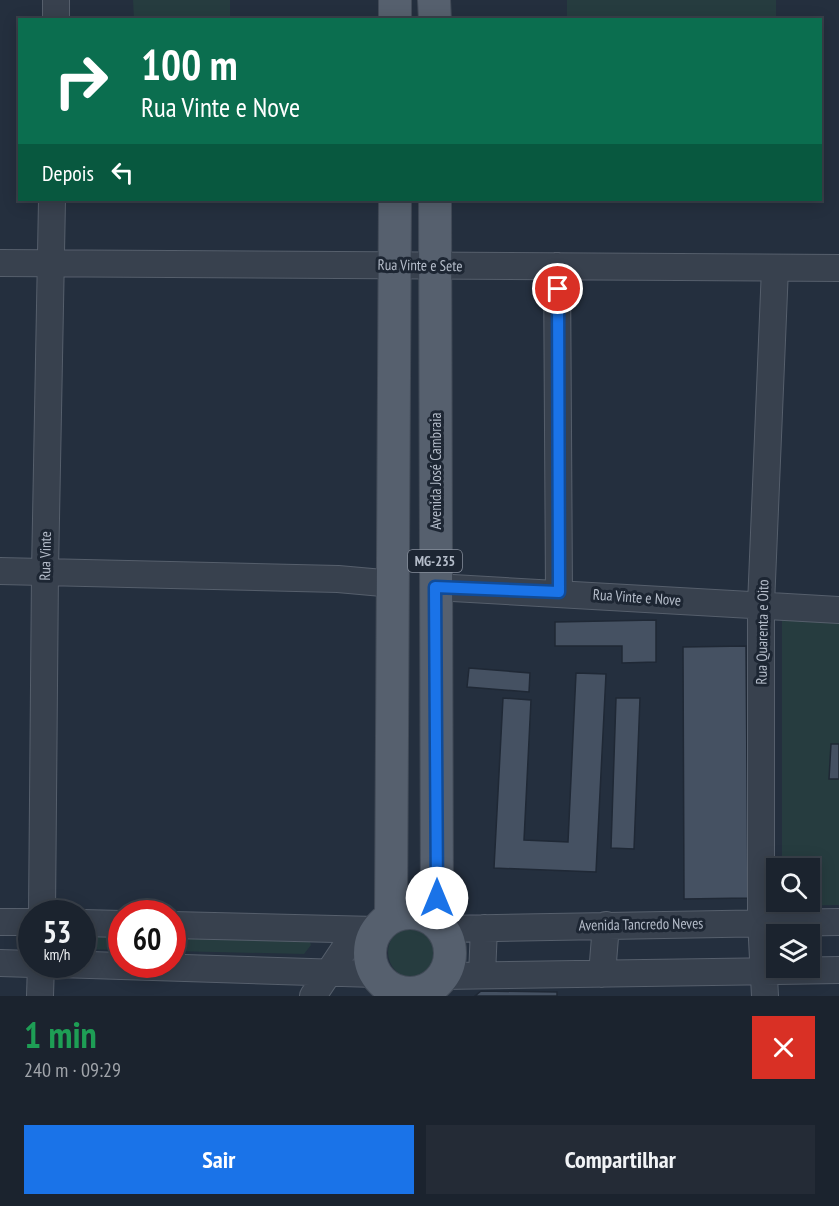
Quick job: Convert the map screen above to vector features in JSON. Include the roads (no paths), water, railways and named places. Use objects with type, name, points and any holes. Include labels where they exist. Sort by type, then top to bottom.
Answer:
[{"type":"main road","points":[[395,0],[395,18]]},
{"type":"main road","points":[[435,0],[435,18]]},
{"type":"main road","name":"MG-235","points":[[375,925],[394,584],[395,201]]},
{"type":"main road","name":"Avenida José Cambraia","points":[[435,201],[435,587],[440,926]]},
{"type":"main road","points":[[413,913],[424,914],[440,926],[451,952],[436,987],[410,993],[395,991],[382,985],[369,952],[375,925],[413,913]]},
{"type":"street","points":[[56,0],[56,18]]},
{"type":"street","name":"Rua Vinte","points":[[42,900],[52,201]]},
{"type":"street","name":"Rua Vinte e Sete","points":[[0,263],[839,268]]},
{"type":"street","points":[[557,266],[559,592]]},
{"type":"street","name":"Rua Quarenta e Oito","points":[[764,984],[761,921],[761,605],[775,268]]},
{"type":"street","points":[[0,571],[338,579],[394,584]]},
{"type":"street","name":"Rua Vinte e Nove","points":[[435,587],[559,592],[839,610]]},
{"type":"street","name":"Avenida Tancredo Neves","points":[[440,926],[484,928],[761,921],[839,922]]},
{"type":"street","points":[[0,922],[18,922]]},
{"type":"street","points":[[186,925],[375,925]]},
{"type":"street","points":[[313,996],[375,925]]},
{"type":"street","points":[[602,974],[606,925]]},
{"type":"street","points":[[482,975],[484,928]]},
{"type":"street","points":[[0,963],[35,982]]},
{"type":"street","points":[[96,965],[330,974],[382,985]]},
{"type":"street","points":[[436,987],[482,975],[602,974],[764,984],[839,970]]}]
